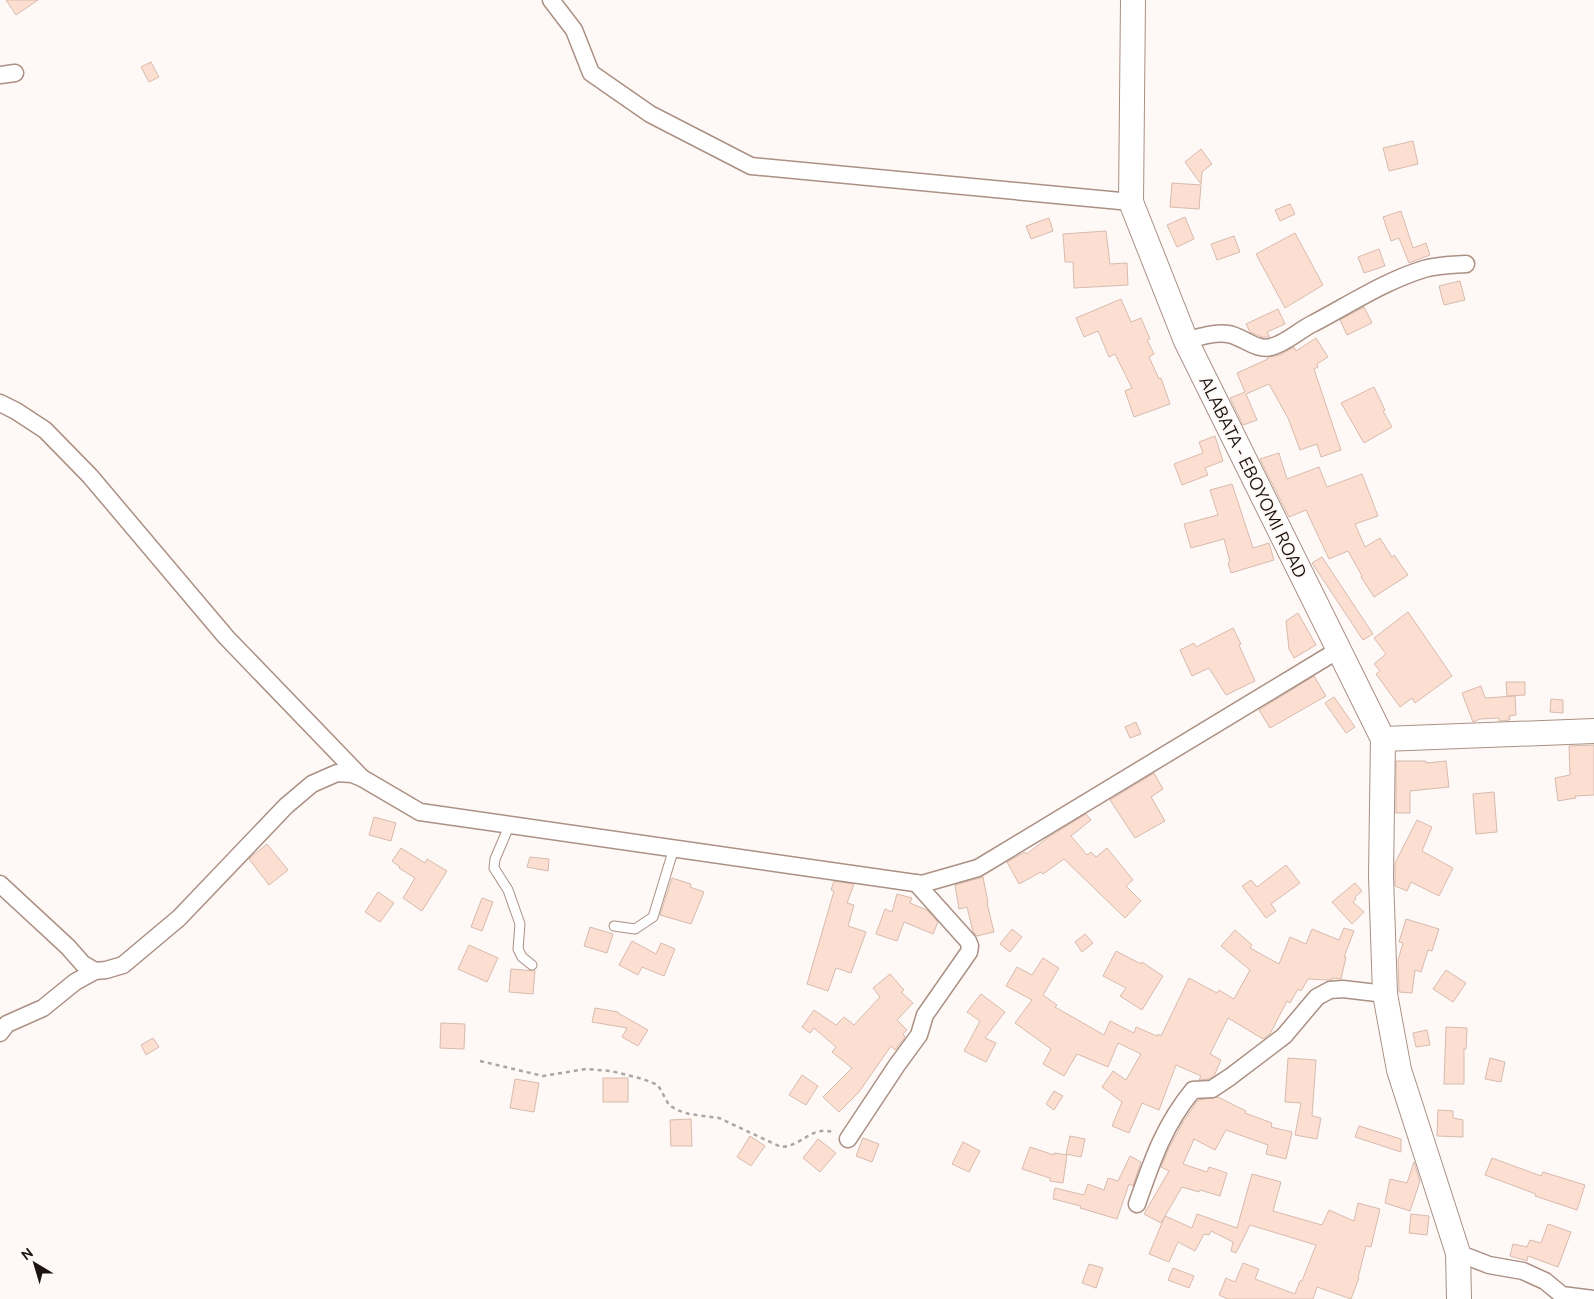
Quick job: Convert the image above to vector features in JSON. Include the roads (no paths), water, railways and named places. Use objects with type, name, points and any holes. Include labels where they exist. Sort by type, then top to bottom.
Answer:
[{"type":"main road","name":"ALABATA - EBOYOMI ROAD","points":[[1133,0],[1131,202],[1186,341],[1383,739]]},
{"type":"main road","points":[[1459,1299],[1458,1253],[1399,1070],[1385,994],[1380,876],[1383,739],[1594,731]]},
{"type":"street","points":[[551,0],[574,30],[591,73],[650,114],[751,166],[1131,202]]},
{"type":"street","points":[[1186,341],[1213,334],[1227,333],[1238,336],[1258,347],[1268,348],[1282,343],[1306,327],[1396,279],[1426,269],[1466,264]]},
{"type":"street","points":[[0,403],[45,430],[90,476],[226,637],[362,778]]},
{"type":"street","points":[[0,1033],[7,1024],[43,1008],[75,982],[95,971],[123,965],[179,918],[286,806],[312,784],[337,773],[352,774],[362,778],[420,812],[922,884],[978,868],[1340,649]]},
{"type":"street","points":[[848,1138],[919,1035],[925,1015],[969,952],[970,946],[968,941],[916,883]]},
{"type":"street","points":[[0,884],[83,964],[95,971]]},
{"type":"street","points":[[1137,1204],[1151,1162],[1165,1131],[1178,1108],[1194,1090],[1212,1089],[1230,1078],[1284,1036],[1317,997],[1330,990],[1343,989],[1385,994]]},
{"type":"street","points":[[1458,1253],[1489,1265],[1523,1271],[1545,1281],[1562,1295],[1594,1299]]},
{"type":"lane","points":[[510,824],[495,859],[494,868],[508,890],[520,924],[518,948],[522,957],[532,965]]},
{"type":"lane","points":[[614,926],[635,929],[653,917],[674,848]]}]
